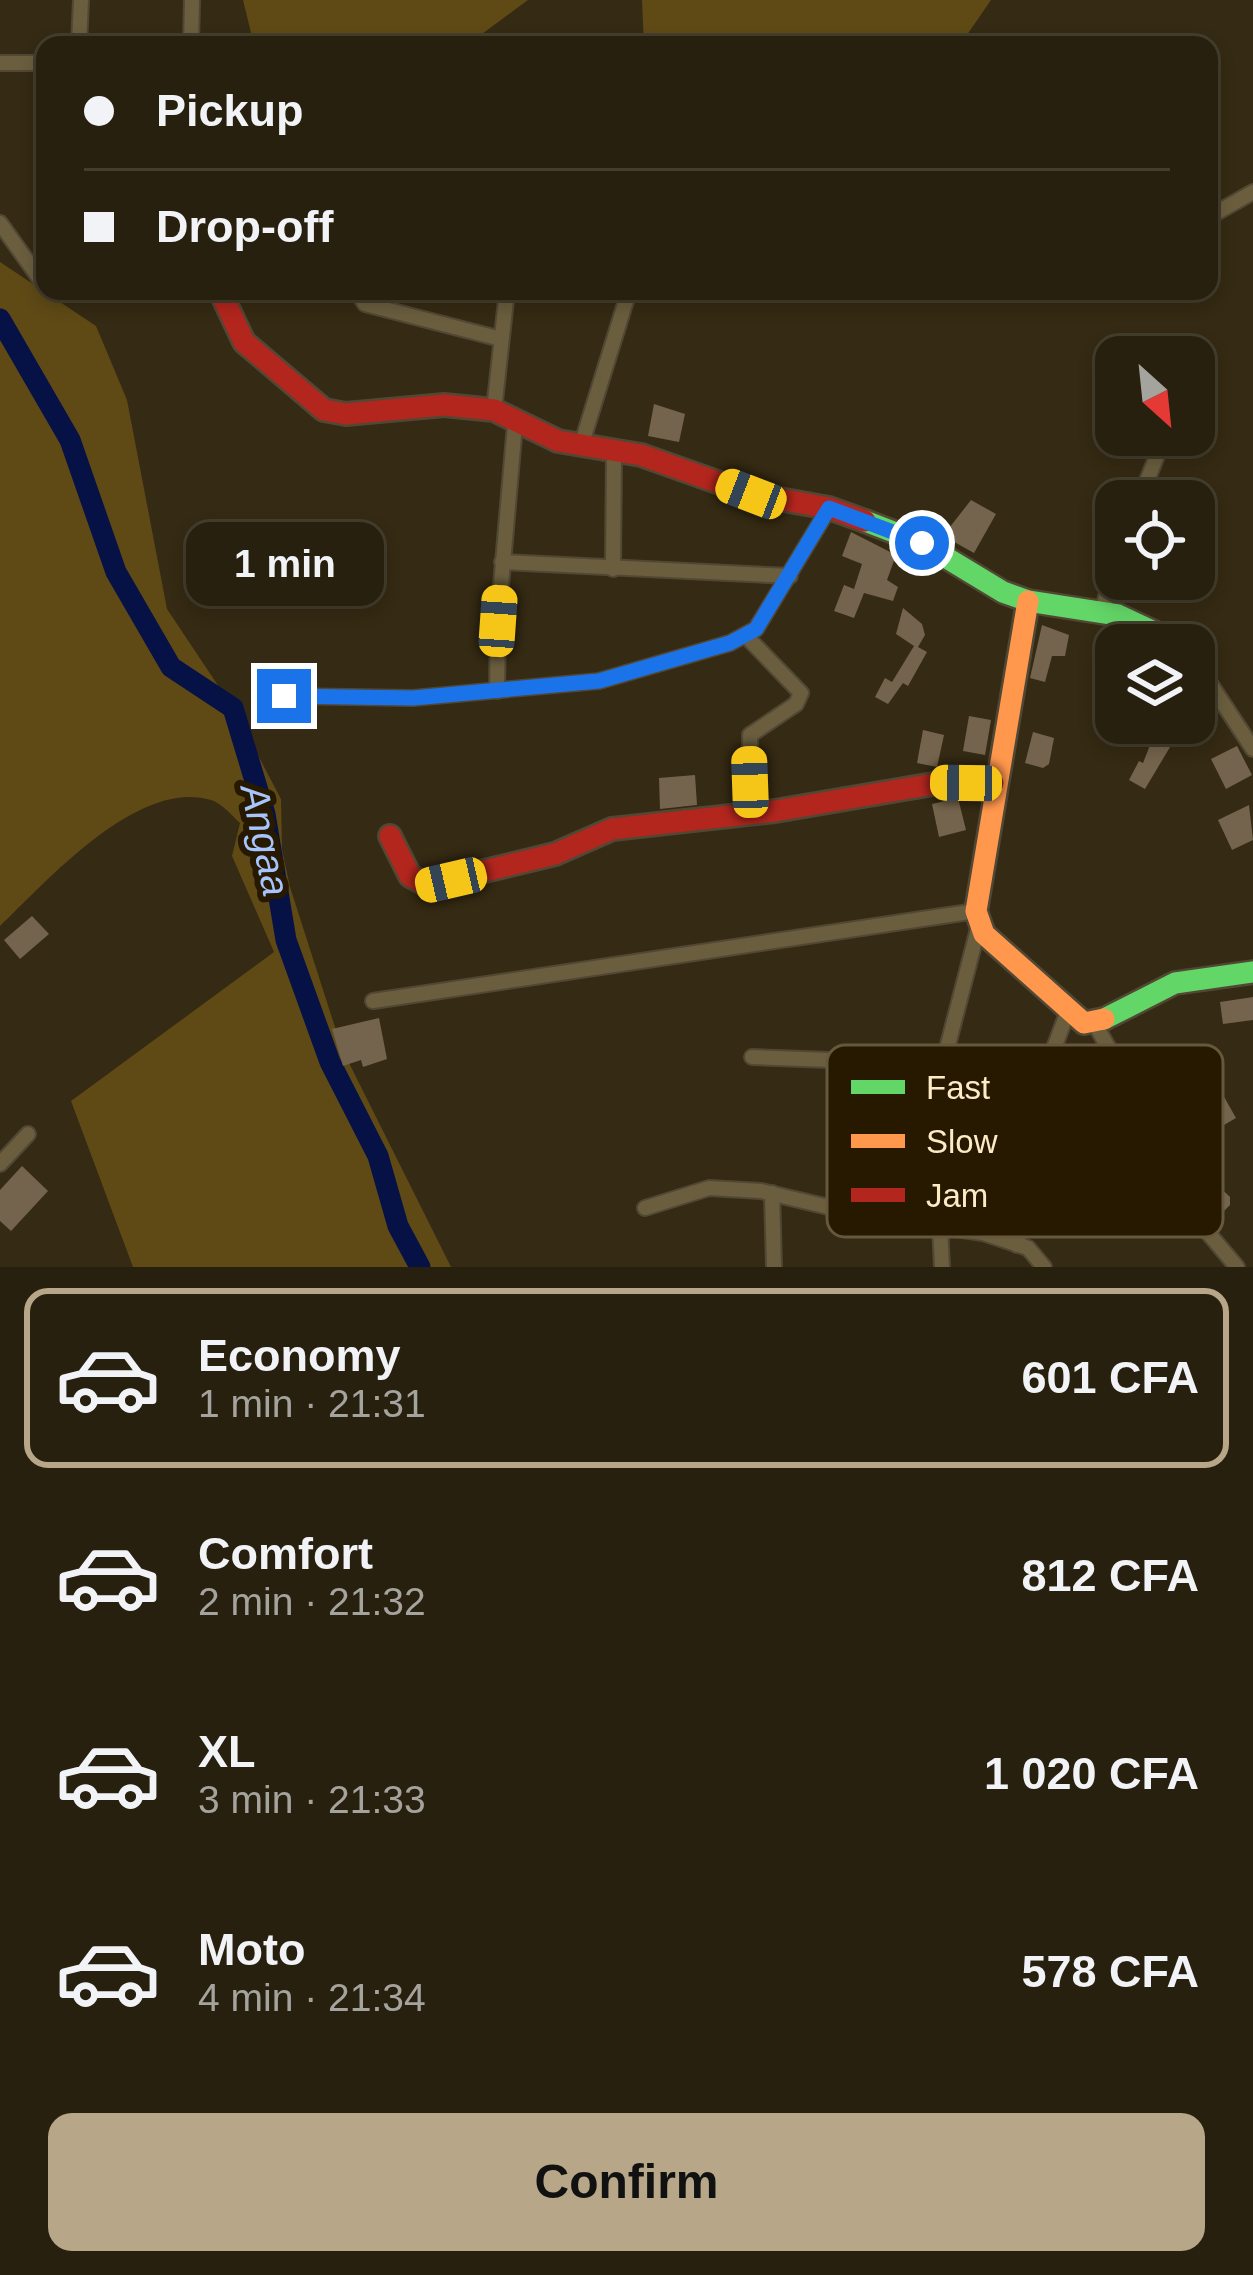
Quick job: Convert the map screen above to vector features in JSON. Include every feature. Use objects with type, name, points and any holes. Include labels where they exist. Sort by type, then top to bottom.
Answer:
[{"type":"street","points":[[79,36],[81,0]]},
{"type":"street","points":[[190,36],[192,0]]},
{"type":"street","points":[[0,63],[36,63]]},
{"type":"street","points":[[1218,212],[1253,192]]},
{"type":"street","points":[[0,223],[36,273]]},
{"type":"street","points":[[223,300],[244,342],[313,406],[346,414],[428,406],[494,410],[515,424],[581,446],[641,455],[751,494],[829,508],[922,543],[1003,592],[1028,601],[1102,611],[1145,624]]},
{"type":"street","points":[[363,300],[501,338]]},
{"type":"street","points":[[494,410],[506,300]]},
{"type":"street","points":[[581,446],[625,300]]},
{"type":"street","points":[[497,691],[502,562],[515,424]]},
{"type":"street","points":[[613,568],[614,451]]},
{"type":"street","points":[[284,696],[413,698],[599,681],[747,637],[829,508]]},
{"type":"street","points":[[502,562],[790,576]]},
{"type":"street","points":[[1102,611],[1105,600]]},
{"type":"street","points":[[948,1045],[978,918],[993,783],[1028,601]]},
{"type":"street","points":[[747,637],[801,693],[796,704],[750,735],[751,814]]},
{"type":"street","points":[[1215,691],[1253,749]]},
{"type":"street","points":[[390,836],[410,876],[427,885],[555,854],[612,829],[751,814],[939,782],[993,783]]},
{"type":"street","points":[[373,1001],[978,918]]},
{"type":"street","points":[[978,918],[1067,1011],[1096,1024],[1108,1045]]},
{"type":"street","points":[[1096,1024],[1175,983],[1253,972]]},
{"type":"street","points":[[1056,1045],[1067,1011]]},
{"type":"street","points":[[752,1057],[827,1060]]},
{"type":"street","points":[[0,1164],[28,1134]]},
{"type":"street","points":[[645,1208],[710,1188],[772,1193],[827,1207]]},
{"type":"street","points":[[772,1193],[774,1267]]},
{"type":"street","points":[[940,1237],[942,1267]]},
{"type":"street","points":[[994,1237],[1039,1256],[1044,1267]]},
{"type":"street","points":[[1017,1245],[1018,1237]]},
{"type":"street","points":[[1212,1237],[1237,1267]]},
{"type":"shaded area","points":[[243,0],[528,0],[479,36],[252,36]]},
{"type":"shaded area","points":[[642,0],[991,0],[966,36],[644,36]]},
{"type":"shaded area","points":[[0,262],[36,286],[36,300],[57,300],[96,326],[127,400],[167,609],[233,708],[281,799],[282,850],[290,887],[342,1049],[451,1267],[133,1267],[71,1101],[274,952],[232,856],[240,823],[223,807],[211,800],[183,797],[125,818],[68,861],[0,926]]},
{"type":"building","points":[[654,404],[685,414],[679,442],[648,436]]},
{"type":"building","points":[[971,500],[996,514],[974,553],[949,539],[951,534],[946,532]]},
{"type":"building","points":[[851,532],[896,555],[887,580],[898,587],[893,601],[864,593],[854,618],[834,611],[844,585],[854,589],[862,564],[842,556]]},
{"type":"building","points":[[903,608],[922,624],[925,635],[918,647],[927,652],[908,686],[903,683],[888,704],[875,697],[885,678],[892,682],[914,646],[896,634]]},
{"type":"building","points":[[1042,625],[1069,635],[1065,656],[1052,656],[1045,682],[1030,678]]},
{"type":"building","points":[[969,716],[991,720],[985,755],[963,751]]},
{"type":"building","points":[[923,730],[944,735],[937,767],[917,763]]},
{"type":"building","points":[[1033,732],[1054,738],[1049,764],[1043,768],[1025,763]]},
{"type":"building","points":[[1150,744],[1172,744],[1145,789],[1129,780],[1139,761],[1143,763]]},
{"type":"building","points":[[1237,746],[1252,775],[1226,789],[1211,759]]},
{"type":"building","points":[[695,775],[697,805],[660,809],[659,778]]},
{"type":"building","points":[[958,798],[966,830],[939,837],[932,804]]},
{"type":"building","points":[[1249,805],[1253,840],[1232,850],[1218,820]]},
{"type":"building","points":[[32,916],[49,934],[20,959],[4,940]]},
{"type":"building","points":[[1253,997],[1253,1020],[1223,1024],[1220,1002]]},
{"type":"building","points":[[379,1018],[387,1059],[363,1067],[361,1060],[343,1066],[332,1029]]},
{"type":"building","points":[[1223,1095],[1236,1118],[1223,1126]]},
{"type":"building","points":[[22,1166],[48,1191],[11,1231],[0,1221],[0,1190]]},
{"type":"building","points":[[1223,1190],[1230,1197],[1223,1212]]},
{"type":"waterway","name":"Angaa","points":[[0,319],[70,440],[116,572],[171,667],[233,708],[265,814],[286,940],[330,1062],[378,1156],[398,1226],[420,1267]]},
{"type":"traffic: fast","points":[[865,521],[922,543],[1003,592],[1028,601],[1118,615],[1137,624]]},
{"type":"traffic: fast","points":[[1104,1019],[1175,983],[1253,972]]},
{"type":"traffic: slow","points":[[1028,601],[976,911],[984,934],[1084,1023],[1104,1019]]},
{"type":"traffic: jam","points":[[224,300],[244,342],[324,410],[346,414],[444,405],[494,410],[558,441],[641,455],[751,494],[829,508],[865,521]]},
{"type":"traffic: jam","points":[[390,836],[410,876],[427,885],[555,854],[612,829],[775,811],[939,783],[993,783]]},
{"type":"route","points":[[284,696],[413,698],[599,681],[747,637],[773,603],[829,508],[922,543]]}]
